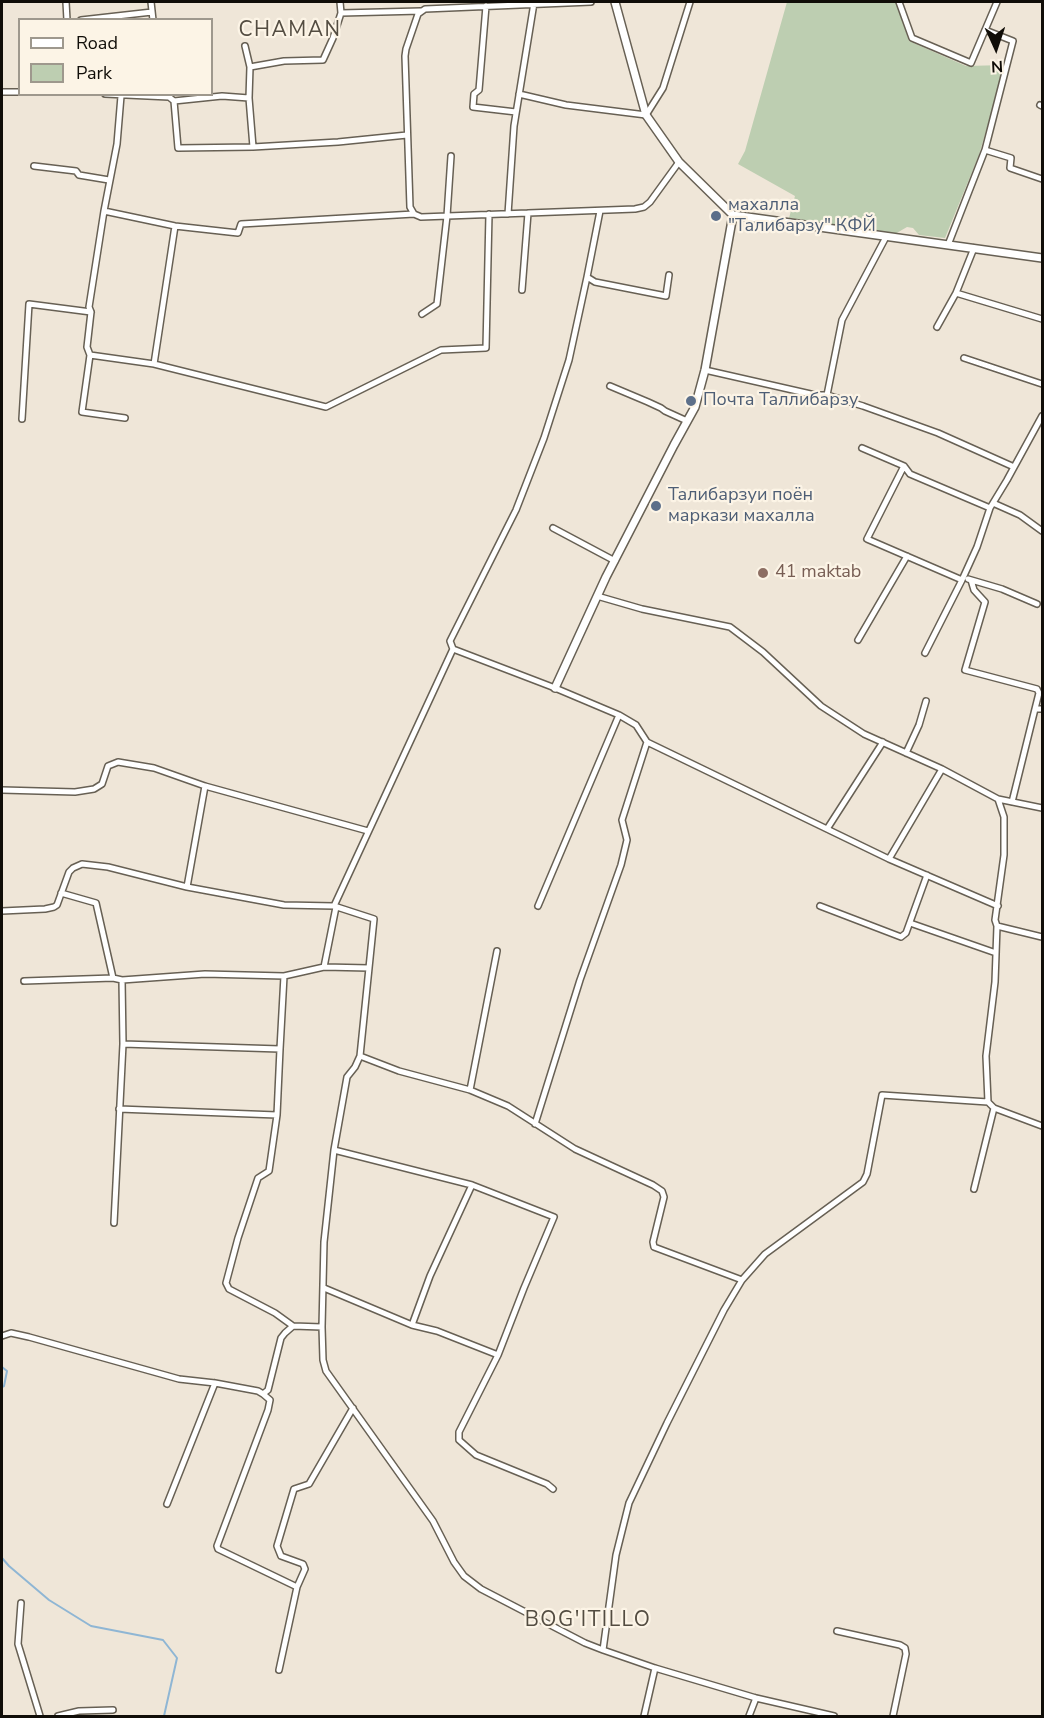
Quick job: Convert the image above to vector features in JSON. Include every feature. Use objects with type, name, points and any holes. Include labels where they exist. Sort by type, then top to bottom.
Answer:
[{"type":"street","points":[[66,2],[68,18]]},
{"type":"street","points":[[151,2],[153,18]]},
{"type":"street","points":[[250,67],[284,61],[323,60],[341,13],[340,2]]},
{"type":"street","points":[[341,13],[591,2]]},
{"type":"street","points":[[615,2],[646,115],[679,162],[733,215],[1042,258]]},
{"type":"street","points":[[646,115],[663,88],[690,2]]},
{"type":"street","points":[[899,2],[912,38],[971,63],[996,2]]},
{"type":"street","points":[[508,214],[516,112],[533,3]]},
{"type":"street","points":[[486,6],[479,90],[474,94],[473,107],[516,112]]},
{"type":"street","points":[[414,214],[410,207],[405,56],[418,14],[421,11]]},
{"type":"street","points":[[99,18],[152,12]]},
{"type":"street","points":[[948,245],[985,150],[1013,41],[985,30]]},
{"type":"street","points":[[245,46],[250,67],[249,98],[253,147]]},
{"type":"street","points":[[2,92],[18,92]]},
{"type":"street","points":[[519,94],[567,105],[646,115]]},
{"type":"street","points":[[125,418],[82,412],[90,355],[87,347],[91,312],[88,307],[117,144],[121,96],[249,98]]},
{"type":"street","points":[[171,98],[178,148],[253,147],[408,135]]},
{"type":"street","points":[[985,150],[1011,158],[1010,168],[1042,179]]},
{"type":"street","points":[[422,314],[437,304],[451,156]]},
{"type":"street","points":[[104,211],[174,225],[238,233],[241,224],[414,214],[421,217],[635,209],[644,207],[650,202],[679,162]]},
{"type":"street","points":[[34,166],[76,171],[79,175],[109,180]]},
{"type":"street","points":[[324,967],[335,907],[453,649],[450,641],[516,510],[544,438],[569,360],[600,211]]},
{"type":"street","points":[[522,290],[528,213]]},
{"type":"street","points":[[90,355],[154,364],[326,407],[441,350],[486,348],[489,214]]},
{"type":"street","points":[[555,688],[597,596],[695,407],[705,370],[733,215]]},
{"type":"street","points":[[154,364],[174,225]]},
{"type":"street","points":[[827,395],[842,320],[886,237]]},
{"type":"street","points":[[937,327],[956,293],[974,248]]},
{"type":"street","points":[[587,277],[595,282],[666,296],[669,275]]},
{"type":"street","points":[[956,293],[1042,319]]},
{"type":"street","points":[[22,419],[29,304],[91,312]]},
{"type":"street","points":[[964,357],[1042,384]]},
{"type":"street","points":[[705,370],[815,395],[827,395],[938,433],[1014,467]]},
{"type":"street","points":[[610,386],[687,421]]},
{"type":"street","points":[[925,653],[963,579],[991,506],[1041,424],[1042,416]]},
{"type":"street","points":[[862,448],[904,466],[910,474],[1020,515],[1042,531]]},
{"type":"street","points":[[904,466],[867,539],[963,579],[1002,589],[1037,604]]},
{"type":"street","points":[[553,528],[615,561]]},
{"type":"street","points":[[858,640],[907,556]]},
{"type":"street","points":[[971,580],[974,590],[985,602],[965,670],[1037,689],[1039,693],[1012,802]]},
{"type":"street","points":[[597,596],[642,609],[730,627],[763,652],[821,706],[864,734],[942,769],[998,799],[1042,808]]},
{"type":"street","points":[[453,649],[619,715],[636,725],[647,742],[890,860],[998,906]]},
{"type":"street","points":[[906,753],[926,701]]},
{"type":"street","points":[[1035,709],[1042,709]]},
{"type":"street","points":[[538,906],[619,715]]},
{"type":"street","points":[[535,1124],[580,980],[621,865],[627,840],[622,820],[647,742]]},
{"type":"street","points":[[827,829],[884,742]]},
{"type":"street","points":[[2,790],[75,792],[94,789],[102,784],[108,766],[118,762],[154,768],[206,786],[368,831]]},
{"type":"street","points":[[890,860],[942,769]]},
{"type":"street","points":[[187,888],[206,786]]},
{"type":"street","points":[[988,1102],[986,1056],[995,982],[997,926],[995,920],[1004,855],[1004,817],[998,799]]},
{"type":"street","points":[[2,911],[51,909],[57,905],[69,872],[82,864],[108,867],[187,888],[284,905],[335,907],[374,919],[360,1056],[355,1067],[346,1077],[334,1150],[324,1242],[322,1327],[323,1360],[326,1371],[433,1521],[454,1562],[464,1576],[481,1589],[603,1650],[756,1698],[817,1714],[834,1716]]},
{"type":"street","points":[[820,906],[901,937],[905,936],[927,875]]},
{"type":"street","points":[[61,893],[96,903],[112,978]]},
{"type":"street","points":[[910,923],[996,953]]},
{"type":"street","points":[[997,926],[1042,937]]},
{"type":"street","points":[[470,1090],[497,951]]},
{"type":"street","points":[[24,981],[112,978],[122,980],[205,975],[284,976],[324,967],[369,968]]},
{"type":"street","points":[[284,976],[277,1115],[269,1171],[258,1178],[226,1283],[229,1289],[275,1313],[293,1326],[322,1327]]},
{"type":"street","points":[[114,1223],[123,1044],[122,980]]},
{"type":"street","points":[[123,1044],[280,1049]]},
{"type":"street","points":[[360,1056],[399,1071],[470,1090],[508,1106],[575,1149],[653,1185],[662,1191],[664,1197],[653,1242],[654,1248],[742,1280]]},
{"type":"street","points":[[603,1650],[616,1555],[629,1503],[714,1331],[742,1280],[765,1254],[863,1182],[867,1174],[882,1095],[988,1102],[994,1108],[1042,1126]]},
{"type":"street","points":[[974,1189],[994,1108]]},
{"type":"street","points":[[119,1109],[277,1115]]},
{"type":"street","points":[[334,1150],[472,1185],[554,1217],[498,1355],[459,1432],[459,1440],[476,1455],[554,1489]]},
{"type":"street","points":[[412,1325],[430,1276],[472,1185]]},
{"type":"street","points":[[324,1288],[412,1325],[438,1330],[498,1355]]},
{"type":"street","points":[[263,1394],[268,1390],[281,1338],[293,1326]]},
{"type":"street","points":[[2,1336],[11,1333],[20,1335],[179,1379],[215,1383],[258,1391],[263,1394],[270,1400],[268,1410],[217,1546],[218,1550],[297,1587]]},
{"type":"street","points":[[167,1504],[215,1383]]},
{"type":"street","points":[[279,1670],[297,1587],[305,1569],[303,1564],[281,1556],[277,1546],[294,1490],[309,1484],[353,1408]]},
{"type":"street","points":[[21,1603],[18,1644],[40,1716]]},
{"type":"street","points":[[837,1631],[905,1648],[906,1654],[893,1716]]},
{"type":"street","points":[[644,1716],[655,1668]]},
{"type":"street","points":[[749,1716],[756,1698]]},
{"type":"street","points":[[58,1716],[79,1711],[113,1710]]},
{"type":"green space","points":[[787,2],[896,2],[909,41],[966,66],[1005,65],[979,155],[945,238],[919,235],[913,228],[907,227],[895,234],[789,218],[795,196],[738,164],[745,151]]},
{"type":"waterway","points":[[2,1367],[7,1371],[2,1387]]},
{"type":"waterway","points":[[2,1558],[49,1600],[91,1626],[163,1640],[177,1658],[164,1716]]},
{"type":"place","name":"махалла \"Талибарзу\" КФЙ","points":[[716,216]]},
{"type":"place","name":"Почта Таллибарзу","points":[[691,401]]},
{"type":"place","name":"Талибарзуи поён маркази махалла","points":[[656,506]]},
{"type":"place","name":"41 maktab","points":[[763,573]]},
{"type":"district","name":"CHAMAN","points":[[290,31]]},
{"type":"district","name":"BOG'ITILLO","points":[[588,1621]]}]
